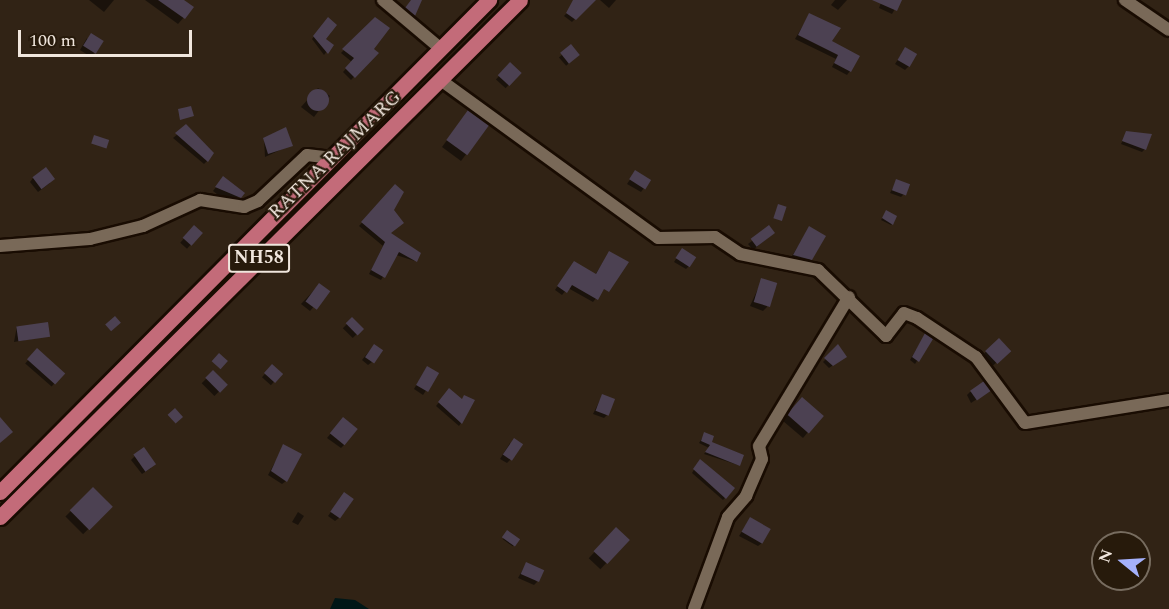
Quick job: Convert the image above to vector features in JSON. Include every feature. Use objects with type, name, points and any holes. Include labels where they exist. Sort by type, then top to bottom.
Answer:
[{"type":"main road","name":"RATNA RAJMARG","points":[[0,492],[489,0]]},
{"type":"main road","name":"RATNA RAJMARG","points":[[0,518],[442,81],[520,0]]},
{"type":"street","points":[[383,0],[441,49]]},
{"type":"street","points":[[1125,0],[1169,30]]},
{"type":"street","points":[[442,81],[658,238],[715,237],[740,254],[818,270],[849,297],[886,336],[904,313],[976,357],[1025,423],[1169,399]]},
{"type":"street","points":[[0,246],[90,239],[143,226],[200,200],[244,207],[258,201],[307,155],[330,158]]},
{"type":"street","points":[[694,609],[728,517],[746,496],[762,459],[759,447],[849,297]]},
{"type":"shaded area","points":[[335,598],[355,600],[369,609],[330,609]]},
{"type":"building","points":[[158,0],[184,0],[194,7],[185,19]]},
{"type":"building","points":[[411,0],[422,0],[415,16],[405,8]]},
{"type":"building","points":[[573,0],[596,0],[576,20],[566,13]]},
{"type":"building","points":[[872,0],[902,0],[897,11]]},
{"type":"building","points":[[809,13],[841,28],[832,41],[860,56],[851,72],[834,63],[838,55],[798,35]]},
{"type":"building","points":[[328,17],[337,25],[326,39],[334,45],[328,54],[313,36]]},
{"type":"building","points":[[375,17],[390,28],[374,49],[379,53],[355,78],[345,68],[354,58],[342,49]]},
{"type":"building","points":[[91,33],[104,41],[96,54],[83,46]]},
{"type":"building","points":[[571,44],[580,55],[569,64],[560,53]]},
{"type":"building","points":[[905,47],[917,54],[910,67],[898,60]]},
{"type":"building","points":[[510,62],[522,73],[509,86],[498,75]]},
{"type":"building","points":[[314,89],[322,89],[329,96],[329,104],[322,111],[314,111],[307,104],[307,96]]},
{"type":"building","points":[[191,106],[194,116],[180,120],[178,109]]},
{"type":"building","points":[[468,110],[489,125],[467,155],[446,140]]},
{"type":"building","points":[[186,124],[214,153],[208,162],[175,133]]},
{"type":"building","points":[[286,127],[293,146],[268,154],[263,138]]},
{"type":"building","points":[[1126,131],[1152,134],[1146,150],[1122,141]]},
{"type":"building","points":[[94,135],[109,140],[106,149],[91,144]]},
{"type":"building","points":[[46,167],[55,179],[41,189],[32,177]]},
{"type":"building","points":[[635,170],[651,180],[645,189],[629,179]]},
{"type":"building","points":[[223,176],[245,193],[241,198],[215,187]]},
{"type":"building","points":[[896,179],[910,184],[906,195],[892,190]]},
{"type":"building","points":[[395,184],[404,192],[394,210],[404,223],[391,233],[421,253],[417,262],[399,252],[385,278],[371,270],[385,242],[361,222]]},
{"type":"building","points":[[778,204],[787,207],[782,221],[773,218]]},
{"type":"building","points":[[886,210],[897,216],[893,225],[882,218]]},
{"type":"building","points":[[194,225],[203,233],[192,246],[183,238]]},
{"type":"building","points":[[769,225],[775,233],[757,247],[751,239]]},
{"type":"building","points":[[809,226],[826,236],[812,260],[793,255]]},
{"type":"building","points":[[682,248],[696,257],[690,267],[675,258]]},
{"type":"building","points":[[609,251],[629,262],[609,292],[604,289],[598,300],[572,285],[567,293],[557,286],[574,261],[596,274]]},
{"type":"building","points":[[761,278],[777,283],[770,307],[754,302]]},
{"type":"building","points":[[319,283],[330,291],[317,310],[305,302]]},
{"type":"building","points":[[115,316],[121,323],[111,331],[105,325]]},
{"type":"building","points":[[352,317],[364,329],[358,335],[346,323]]},
{"type":"building","points":[[48,322],[50,337],[18,341],[16,326]]},
{"type":"building","points":[[925,333],[933,339],[919,362],[912,357]]},
{"type":"building","points":[[999,338],[1011,351],[997,364],[985,351]]},
{"type":"building","points":[[374,344],[383,350],[374,363],[365,357]]},
{"type":"building","points":[[838,344],[847,357],[833,366],[824,358]]},
{"type":"building","points":[[37,348],[65,373],[55,385],[27,359]]},
{"type":"building","points":[[219,353],[228,361],[221,369],[212,361]]},
{"type":"building","points":[[272,364],[283,374],[275,383],[264,373]]},
{"type":"building","points":[[427,366],[439,373],[428,392],[416,385]]},
{"type":"building","points":[[213,370],[228,385],[220,393],[205,378]]},
{"type":"building","points":[[984,381],[991,391],[977,401],[970,391]]},
{"type":"building","points":[[449,388],[462,399],[464,395],[475,400],[462,424],[438,402]]},
{"type":"building","points":[[602,394],[615,399],[609,416],[596,411]]},
{"type":"building","points":[[802,397],[824,416],[809,433],[787,414]]},
{"type":"building","points":[[175,408],[183,417],[176,424],[168,415]]},
{"type":"building","points":[[0,417],[13,432],[0,443]]},
{"type":"building","points":[[343,417],[358,429],[345,445],[330,433]]},
{"type":"building","points":[[704,432],[714,436],[712,442],[744,455],[740,466],[705,452],[710,445],[701,441]]},
{"type":"building","points":[[514,438],[523,444],[512,461],[503,455]]},
{"type":"building","points":[[283,444],[302,454],[287,482],[271,471]]},
{"type":"building","points":[[144,447],[156,464],[145,472],[133,454]]},
{"type":"building","points":[[700,459],[735,488],[726,499],[693,469]]},
{"type":"building","points":[[93,487],[113,507],[89,530],[70,510]]},
{"type":"building","points":[[344,492],[354,499],[340,519],[330,512]]},
{"type":"building","points":[[750,517],[771,529],[762,544],[742,532]]},
{"type":"building","points":[[616,527],[630,540],[607,564],[593,551]]},
{"type":"building","points":[[507,530],[520,539],[515,547],[502,537]]},
{"type":"building","points":[[526,562],[544,570],[539,582],[521,574]]}]
